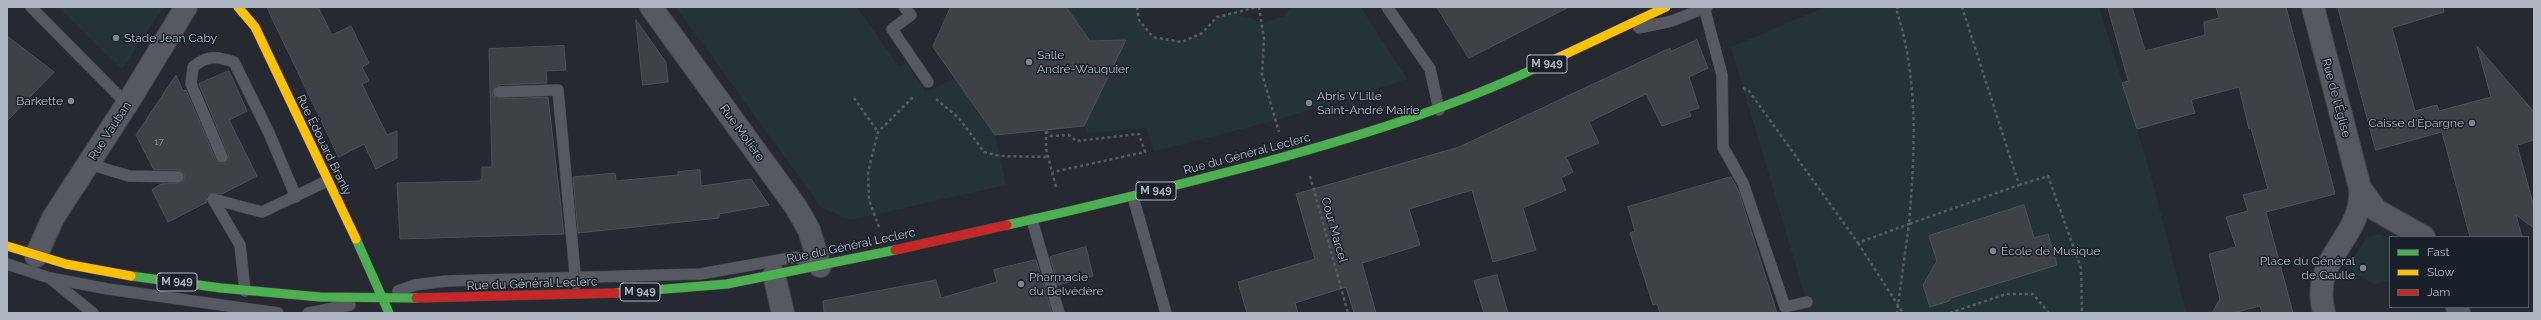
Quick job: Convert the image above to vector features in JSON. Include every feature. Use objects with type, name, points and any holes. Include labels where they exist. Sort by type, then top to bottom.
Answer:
[{"type":"main road","name":"Rue Édouard Branly","points":[[238,7],[255,28],[327,181],[356,238],[389,313]]},
{"type":"main road","name":"Rue du Général Leclerc","points":[[7,246],[36,256],[112,273],[285,295],[457,298],[577,294],[687,288],[774,275],[820,266],[1032,220],[1133,197],[1303,152],[1439,110],[1518,77],[1609,34],[1655,9]]},
{"type":"street","name":"Rue Vauban","points":[[36,256],[53,218],[127,104],[186,7]]},
{"type":"street","name":"Rue Molière","points":[[650,7],[802,217],[813,240],[820,266]]},
{"type":"street","name":"Rue de l'Église","points":[[2313,7],[2360,188]]},
{"type":"street","points":[[2360,188],[2376,210],[2422,236]]},
{"type":"street","points":[[2324,313],[2320,294],[2322,276],[2356,219],[2361,200],[2360,188]]},
{"type":"street","points":[[774,275],[783,313]]},
{"type":"lane","points":[[31,7],[127,104]]},
{"type":"lane","points":[[904,7],[911,15],[892,29],[928,82]]},
{"type":"lane","points":[[1388,7],[1430,69],[1439,110]]},
{"type":"lane","points":[[1609,34],[1672,21],[1705,7],[1722,75],[1723,147],[1743,183],[1785,307],[1807,302]]},
{"type":"lane","points":[[222,157],[191,84],[193,67],[202,59],[218,56],[234,62],[269,133],[296,197]]},
{"type":"lane","points":[[499,92],[558,90],[577,294]]},
{"type":"lane","points":[[89,164],[129,176],[178,177]]},
{"type":"lane","points":[[245,291],[240,245],[214,199],[262,212],[327,181]]},
{"type":"lane","points":[[1133,197],[1166,313]]},
{"type":"lane","points":[[1032,220],[1059,313]]},
{"type":"lane","points":[[36,256],[50,278],[93,313]]},
{"type":"lane","points":[[308,313],[381,297],[430,283],[700,274],[796,257],[820,266]]},
{"type":"lane","points":[[7,264],[50,278],[153,297],[279,313],[285,295]]},
{"type":"path","points":[[1137,7],[1139,20],[1153,37],[1182,42],[1202,33],[1217,17],[1258,7],[1264,39],[1262,74],[1277,120],[1282,157]]},
{"type":"path","points":[[1897,313],[1910,224],[1915,147],[1914,103],[1905,36],[1896,8],[1899,7]]},
{"type":"path","points":[[1962,7],[2019,184]]},
{"type":"path","points":[[1722,75],[1749,91],[1858,243],[1897,306],[1903,313]]},
{"type":"path","points":[[884,252],[878,220],[869,200],[868,172],[878,132],[928,82],[938,102],[960,118],[984,152],[1000,156],[1048,157]]},
{"type":"path","points":[[854,98],[878,132]]},
{"type":"path","points":[[1053,172],[1145,152],[1139,134],[1076,141],[1069,136],[1051,136],[1046,131],[1048,157],[1053,172],[1061,213]]},
{"type":"path","name":"Cour Marcel","points":[[1303,152],[1348,313]]},
{"type":"path","points":[[1858,243],[2019,184],[2048,176],[2081,268],[2082,313]]},
{"type":"path","points":[[1950,313],[2006,294],[2033,294],[2050,313]]},
{"type":"shaded area","name":"Stade Jean Caby","points":[[58,7],[164,7],[122,69]]},
{"type":"shaded area","points":[[676,7],[857,7],[899,67],[906,63],[926,92],[955,77],[995,135],[1006,185],[850,220],[821,207]]},
{"type":"shaded area","points":[[1066,7],[1137,7],[1139,20],[1153,37],[1182,42],[1202,33],[1217,17],[1235,12],[1262,23],[1285,16],[1291,7],[1361,7],[1407,79],[1277,120],[1154,151],[1146,128],[1088,133],[1084,126],[1123,46],[1117,40],[1090,41]]},
{"type":"shaded area","points":[[1825,7],[2099,7],[2151,176],[2186,313],[1810,313],[1731,47]]},
{"type":"shaded area","points":[[2380,234],[2389,238],[2389,280],[2374,284],[2347,269],[2367,237]]},
{"type":"building","points":[[267,7],[318,7],[332,35],[351,26],[369,63],[362,67],[369,81],[362,84],[387,135],[397,131],[397,158],[376,169],[364,144],[339,157]]},
{"type":"building","name":"Salle André-Wauquier","points":[[951,7],[1066,7],[1090,41],[1126,40],[1084,126],[995,135],[933,47]]},
{"type":"building","points":[[1437,7],[1569,7],[1469,58]]},
{"type":"building","points":[[2108,7],[2132,7],[2145,51],[2205,35],[2204,22],[2219,18],[2216,7],[2286,7],[2335,194],[2266,212],[2293,313],[2262,313],[2260,306],[2233,313],[2212,313],[2220,299],[2209,254],[2236,247],[2226,217],[2248,211],[2243,195],[2268,189],[2251,128],[2249,129],[2239,87],[2191,100],[2195,113],[2137,129],[2122,83],[2128,81]]},
{"type":"building","points":[[2338,7],[2443,7],[2444,12],[2392,28],[2415,111],[2437,105],[2439,111],[2491,97],[2477,46],[2534,112],[2534,140],[2517,145],[2534,207],[2534,228],[2516,215],[2522,236],[2470,236],[2442,132],[2376,150]]},
{"type":"building","points":[[636,20],[666,62],[668,82],[643,85]]},
{"type":"building","points":[[7,36],[54,72],[7,121]]},
{"type":"building","points":[[1697,40],[1708,68],[1689,77],[1699,108],[1689,111],[1691,116],[1662,126],[1646,94],[1589,122],[1599,143],[1566,157],[1573,172],[1561,178],[1566,190],[1523,208],[1536,250],[1493,262],[1472,190],[1409,209],[1420,245],[1362,263],[1376,313],[1354,313],[1346,287],[1295,303],[1298,313],[1247,313],[1238,282],[1315,259],[1296,194],[1459,147],[1670,48],[1671,51]]},
{"type":"building","points":[[564,46],[566,70],[546,71],[547,83],[499,85],[492,92],[493,96],[499,99],[548,97],[564,234],[400,239],[397,183],[480,181],[482,178],[482,167],[492,167],[489,49]]},
{"type":"building","points":[[229,71],[247,111],[229,120],[257,176],[222,194],[210,193],[206,197],[207,202],[168,222],[152,190],[161,184],[181,183],[184,180],[184,174],[178,170],[154,170],[136,135],[176,75],[183,91],[186,90],[216,160],[221,164],[225,163],[229,158],[228,154],[199,84]]},
{"type":"building","points":[[700,170],[701,186],[751,179],[769,205],[719,214],[719,218],[578,233],[573,177],[615,173],[616,181],[678,175],[678,172]]},
{"type":"building","points":[[1731,177],[1739,192],[1777,313],[1660,313],[1657,304],[1653,305],[1630,233],[1635,231],[1628,207]]},
{"type":"building","name":"École de Musique","points":[[2024,205],[2034,238],[2048,234],[2057,265],[1951,298],[1949,301],[1930,307],[1923,285],[1937,261],[1929,236]]},
{"type":"building","points":[[1086,247],[1093,276],[1058,285],[1050,257]]},
{"type":"building","points":[[1036,260],[1052,313],[824,313],[823,301],[936,280],[941,298],[997,282],[994,270]]},
{"type":"building","points":[[1497,275],[1508,313],[1484,313],[1474,281]]},
{"type":"traffic: fast","points":[[1007,225],[1161,189],[1326,145],[1433,110],[1536,68]]},
{"type":"traffic: fast","points":[[356,239],[389,313]]},
{"type":"traffic: fast","points":[[616,293],[727,284],[895,250]]},
{"type":"traffic: fast","points":[[131,276],[221,288],[320,297],[416,298]]},
{"type":"traffic: slow","points":[[238,7],[255,27],[356,239]]},
{"type":"traffic: slow","points":[[1536,68],[1666,7]]},
{"type":"traffic: slow","points":[[7,246],[66,264],[131,276]]},
{"type":"traffic: jam","points":[[895,250],[1007,225]]},
{"type":"traffic: jam","points":[[416,298],[616,293]]},
{"type":"place","name":"Stade Jean Caby","points":[[116,38]]},
{"type":"place","name":"Salle André-Wauquier","points":[[1029,62]]},
{"type":"place","name":"Barkette","points":[[71,101]]},
{"type":"place","name":"Abris V'Lille Saint-André Mairie","points":[[1309,103]]},
{"type":"place","name":"Caisse d'Épargne","points":[[2472,123]]},
{"type":"place","name":"École de Musique","points":[[1993,251]]},
{"type":"place","name":"Place du Général de Gaulle","points":[[2363,268]]},
{"type":"place","name":"Pharmacie du Belvédère","points":[[1021,284]]}]
